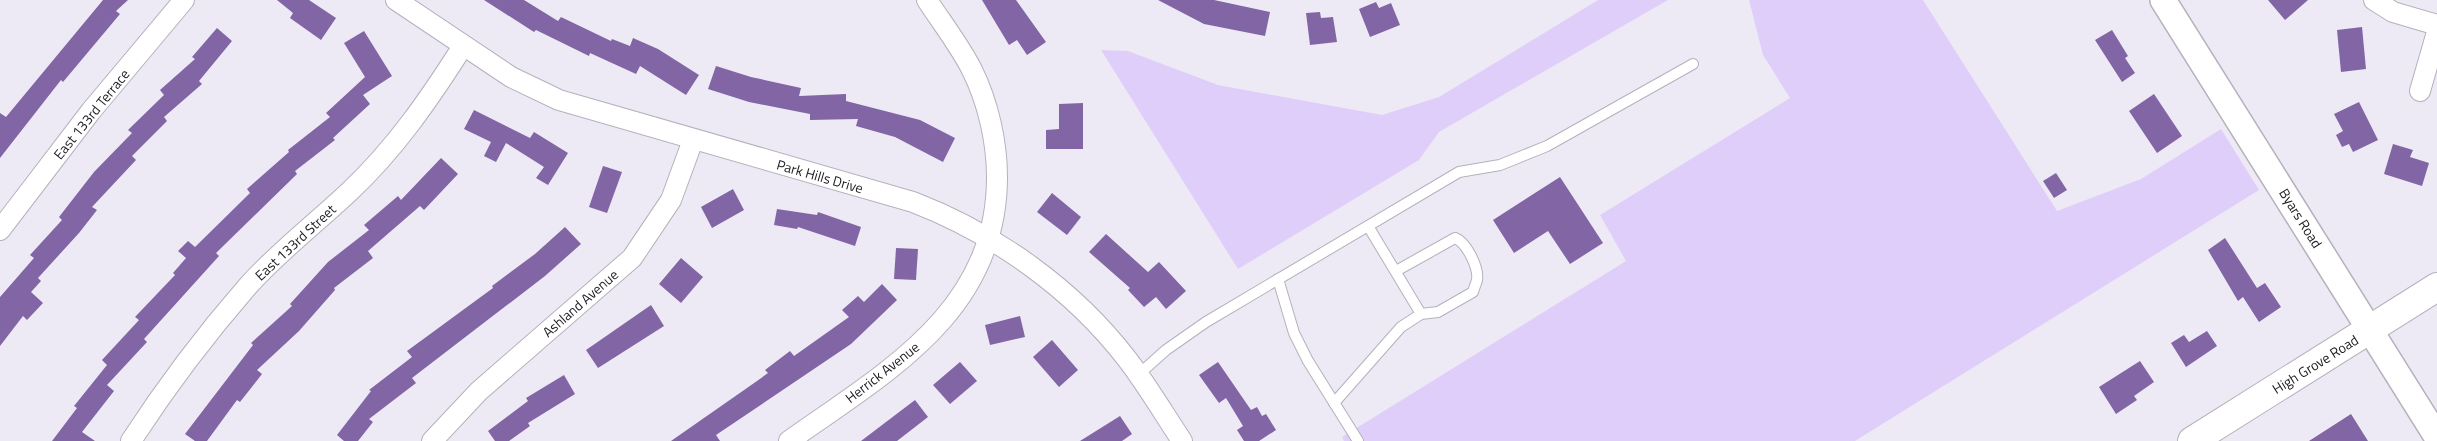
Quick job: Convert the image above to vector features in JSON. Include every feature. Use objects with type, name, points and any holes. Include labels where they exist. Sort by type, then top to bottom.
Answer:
[{"type":"main road","name":"High Grove Road","points":[[2192,441],[2437,287]]},
{"type":"street","name":"East 133rd Terrace","points":[[0,230],[91,111],[184,0]]},
{"type":"street","name":"Park Hills Drive","points":[[396,0],[511,77],[560,100],[693,140],[913,202],[947,215],[990,238],[1056,286],[1099,327],[1138,375],[1182,441]]},
{"type":"street","name":"Herrick Avenue","points":[[789,441],[895,365],[936,328],[957,303],[974,276],[990,238],[997,198],[997,158],[989,118],[972,71],[927,0]]},
{"type":"street","name":"Byars Road","points":[[2163,0],[2437,437]]},
{"type":"street","points":[[2374,0],[2393,12],[2437,25]]},
{"type":"street","points":[[2420,91],[2437,32]]},
{"type":"street","name":"East 133rd Street","points":[[131,441],[152,407],[247,287],[288,246],[350,191],[390,149],[426,103],[464,46]]},
{"type":"street","name":"Ashland Avenue","points":[[432,441],[479,391],[632,258],[671,200],[693,140]]},
{"type":"lane","points":[[1138,375],[1166,350],[1206,322],[1458,172],[1500,165],[1547,146],[1693,64]]},
{"type":"lane","points":[[1368,226],[1421,314]]},
{"type":"lane","points":[[1334,403],[1401,327],[1421,314],[1438,312],[1473,292],[1477,278],[1472,260],[1461,240],[1455,238],[1396,271]]},
{"type":"lane","points":[[1278,279],[1294,333],[1308,361],[1358,441]]},
{"type":"shaded area","points":[[1598,0],[1668,0],[1439,132],[1419,160],[1238,269],[1101,50],[1128,51],[1218,85],[1382,115],[1439,97]]},
{"type":"shaded area","points":[[1749,0],[1923,0],[2057,211],[2141,179],[2221,129],[2259,190],[1855,441],[1344,441],[1342,437],[1626,261],[1600,215],[1790,98],[1763,55]]},
{"type":"building","points":[[103,0],[128,0],[116,11],[120,14],[63,82],[61,80],[0,158],[0,113],[6,117]]},
{"type":"building","points":[[277,0],[309,0],[336,18],[321,40],[290,18],[293,13]]},
{"type":"building","points":[[484,0],[524,0],[558,21],[561,17],[611,41],[612,39],[630,46],[633,38],[658,49],[699,75],[686,95],[640,66],[636,74],[590,53],[589,56],[536,30],[534,32]]},
{"type":"building","points":[[982,0],[1016,0],[1046,42],[1027,55],[1017,40],[1009,45]]},
{"type":"building","points":[[1158,0],[1214,0],[1270,12],[1265,36],[1204,24]]},
{"type":"building","points":[[2268,0],[2308,0],[2285,20]]},
{"type":"building","points":[[1376,2],[1379,8],[1391,3],[1400,25],[1370,37],[1359,9]]},
{"type":"building","points":[[1320,12],[1321,18],[1333,17],[1337,42],[1310,45],[1306,13]]},
{"type":"building","points":[[2362,27],[2366,69],[2341,72],[2337,30]]},
{"type":"building","points":[[217,28],[232,41],[199,81],[202,84],[164,117],[167,121],[132,156],[136,160],[92,207],[97,210],[38,278],[41,281],[31,292],[43,303],[27,320],[23,316],[0,346],[0,297],[34,258],[30,255],[62,220],[59,217],[94,172],[132,133],[128,130],[164,95],[160,90],[195,59],[192,57]]},
{"type":"building","points":[[2112,30],[2128,56],[2125,58],[2135,73],[2122,82],[2095,40]]},
{"type":"building","points":[[364,31],[392,76],[363,95],[370,104],[333,138],[335,140],[295,171],[297,174],[216,253],[219,256],[144,339],[147,342],[107,385],[114,391],[82,432],[95,441],[52,441],[77,408],[74,406],[107,365],[102,360],[139,320],[135,317],[175,275],[173,273],[186,258],[178,251],[188,241],[195,247],[250,193],[247,189],[289,152],[288,150],[330,117],[326,113],[365,77],[344,43]]},
{"type":"building","points":[[716,66],[751,77],[801,88],[799,96],[846,94],[846,101],[920,120],[955,138],[943,162],[895,137],[856,126],[858,119],[810,120],[810,114],[749,102],[708,89]]},
{"type":"building","points":[[2154,94],[2182,136],[2157,153],[2129,111]]},
{"type":"building","points":[[2359,102],[2378,140],[2353,152],[2349,144],[2342,147],[2336,135],[2343,131],[2334,114]]},
{"type":"building","points":[[1083,103],[1083,149],[1046,149],[1046,130],[1059,129],[1059,104]]},
{"type":"building","points":[[474,110],[530,138],[534,132],[568,153],[548,185],[536,178],[544,167],[506,143],[496,162],[484,156],[491,142],[464,129]]},
{"type":"building","points":[[2393,144],[2413,150],[2410,157],[2429,163],[2422,186],[2384,174]]},
{"type":"building","points":[[441,158],[458,174],[424,210],[420,206],[368,251],[373,258],[334,288],[335,290],[299,331],[257,370],[262,374],[240,402],[237,400],[207,441],[195,441],[185,434],[253,345],[251,343],[292,306],[290,304],[328,262],[369,230],[364,225],[398,196],[401,200]]},
{"type":"building","points":[[603,166],[622,172],[607,213],[589,207]]},
{"type":"building","points":[[2056,173],[2067,190],[2054,198],[2043,181]]},
{"type":"building","points":[[1560,177],[1603,243],[1570,264],[1548,231],[1514,253],[1493,220]]},
{"type":"building","points":[[733,189],[744,210],[712,228],[701,207]]},
{"type":"building","points":[[1052,193],[1081,217],[1067,235],[1037,212]]},
{"type":"building","points":[[777,209],[817,215],[818,212],[861,227],[855,246],[798,227],[797,229],[774,225]]},
{"type":"building","points":[[565,227],[581,244],[545,276],[412,378],[416,383],[369,419],[373,422],[358,441],[344,441],[337,435],[371,391],[369,390],[412,357],[407,351],[493,288],[492,286],[535,254]]},
{"type":"building","points":[[1106,234],[1148,272],[1159,262],[1186,291],[1166,309],[1156,297],[1144,307],[1128,290],[1130,288],[1089,252]]},
{"type":"building","points":[[2225,238],[2257,288],[2265,283],[2281,307],[2259,322],[2243,297],[2238,301],[2208,250]]},
{"type":"building","points":[[896,248],[918,249],[916,280],[894,279]]},
{"type":"building","points":[[681,258],[703,277],[681,303],[659,284]]},
{"type":"building","points":[[882,284],[897,300],[851,344],[716,435],[720,441],[671,441],[768,373],[765,370],[790,351],[794,356],[849,317],[842,310],[858,296],[864,302]]},
{"type":"building","points":[[651,305],[664,326],[598,368],[586,350]]},
{"type":"building","points":[[1020,316],[1025,337],[990,345],[985,325]]},
{"type":"building","points":[[2207,331],[2217,346],[2186,367],[2171,343],[2184,335],[2189,342]]},
{"type":"building","points":[[1052,340],[1078,370],[1059,387],[1033,357]]},
{"type":"building","points":[[2140,361],[2154,382],[2134,396],[2137,400],[2116,414],[2099,387]]},
{"type":"building","points":[[960,362],[977,381],[950,404],[933,385]]},
{"type":"building","points":[[1218,362],[1251,410],[1257,407],[1262,416],[1266,414],[1276,430],[1259,441],[1244,441],[1237,430],[1243,426],[1226,398],[1219,403],[1199,375]]},
{"type":"building","points":[[564,375],[575,394],[528,423],[530,426],[509,441],[495,441],[488,431],[528,401],[526,398]]},
{"type":"building","points":[[915,400],[928,417],[897,441],[861,441]]},
{"type":"building","points":[[2351,414],[2368,441],[2309,441]]},
{"type":"building","points":[[1120,416],[1132,434],[1122,441],[1080,441]]}]
